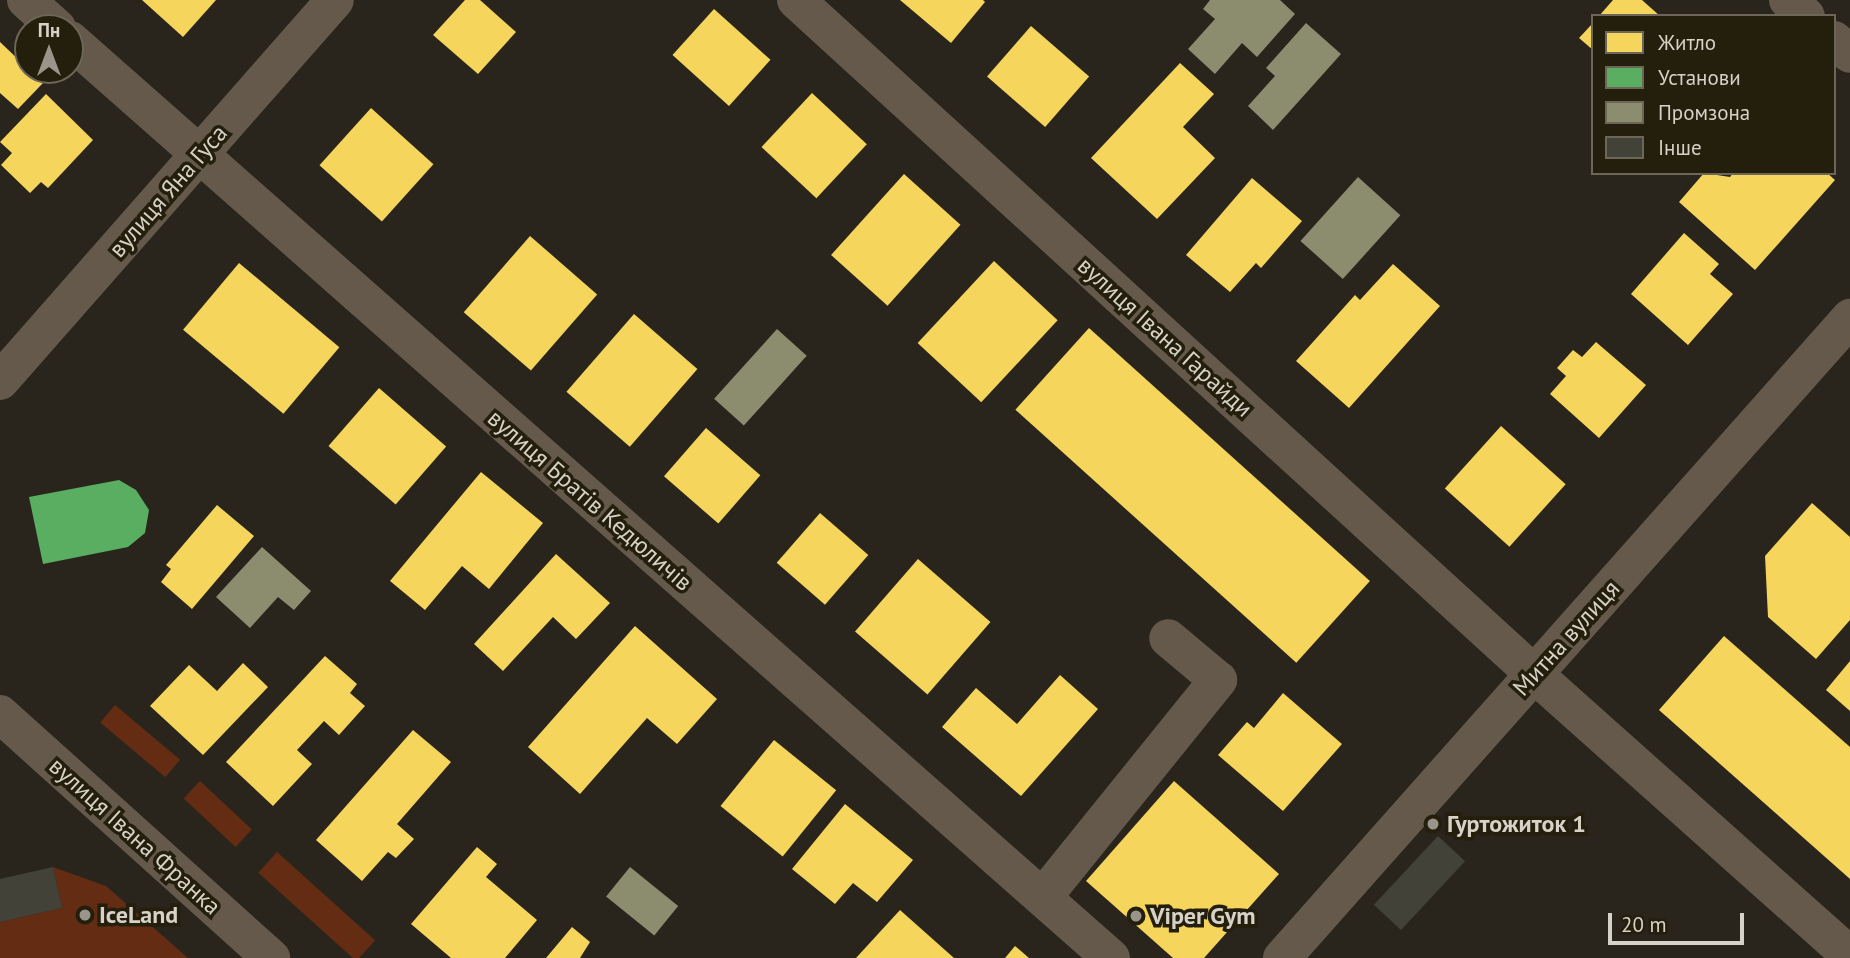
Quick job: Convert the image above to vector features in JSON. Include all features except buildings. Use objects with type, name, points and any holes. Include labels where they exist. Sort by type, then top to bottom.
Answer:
[{"type":"street","points":[[26,0],[42,14]]},
{"type":"street","name":"вулиця Яна Гуса","points":[[0,381],[335,0]]},
{"type":"street","name":"вулиця Івана Гарайди","points":[[796,0],[1534,674],[1850,956]]},
{"type":"street","points":[[1788,0],[1804,14]]},
{"type":"street","points":[[1836,42],[1850,54]]},
{"type":"street","name":"вулиця Братів Кедюличів","points":[[84,53],[198,157],[1111,958]]},
{"type":"street","name":"Митна вулиця","points":[[1282,958],[1850,318]]},
{"type":"street","points":[[1042,897],[1218,680],[1168,638]]},
{"type":"street","name":"вулиця Івана Франка","points":[[0,714],[271,958]]},
{"type":"shaded area","points":[[115,705],[180,760],[165,777],[100,723]]},
{"type":"shaded area","points":[[200,781],[252,829],[236,847],[184,799]]},
{"type":"shaded area","points":[[277,852],[375,940],[359,958],[353,958],[258,873]]},
{"type":"shaded area","name":"IceLand","points":[[53,867],[106,886],[188,958],[0,958],[0,922],[62,908]]},
{"type":"place","name":"Гуртожиток 1","points":[[1433,824]]},
{"type":"place","name":"IceLand","points":[[85,915]]},
{"type":"place","name":"Viper Gym","points":[[1136,916]]}]
